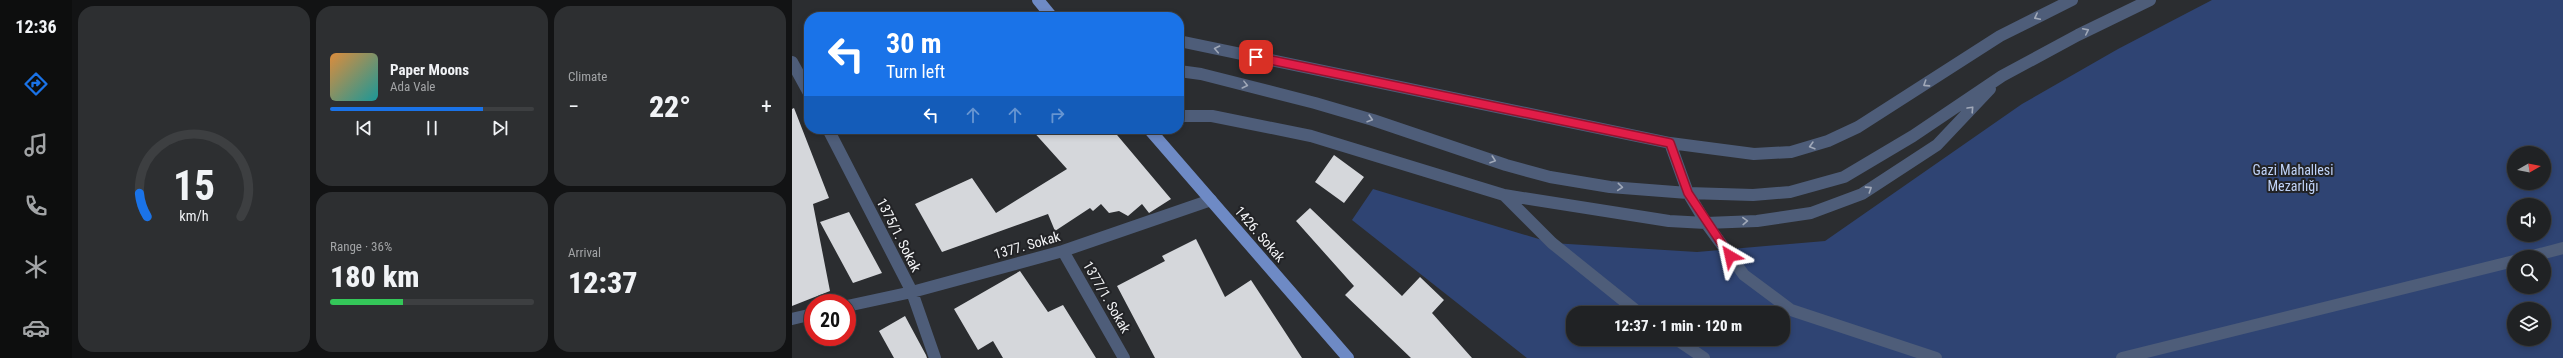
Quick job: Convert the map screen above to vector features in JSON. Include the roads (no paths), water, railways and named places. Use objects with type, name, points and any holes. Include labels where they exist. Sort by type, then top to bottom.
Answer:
[{"type":"main road","points":[[1038,0],[1048,12]]},
{"type":"main road","name":"1426. Sokak","points":[[1153,134],[1348,358]]},
{"type":"street","points":[[1184,42],[1670,143],[1754,154],[1791,152],[1828,141],[1858,127],[2000,36],[2072,0]]},
{"type":"street","points":[[1184,72],[1201,74],[1315,103],[1373,120],[1506,165],[1550,177],[1610,187],[1688,193],[1753,195],[1790,192],[1844,177],[1913,136],[2002,76],[2078,34],[2150,0]]},
{"type":"street","points":[[792,62],[804,84]]},
{"type":"street","points":[[1184,116],[1212,116],[1311,136],[1504,195],[1669,221],[1706,223],[1757,221],[1811,213],[1862,194],[1937,145],[2002,76]]},
{"type":"street","name":"1375/1. Sokak","points":[[831,134],[912,292],[935,358]]},
{"type":"street","points":[[1670,143],[1688,193],[1706,223],[1744,275],[1791,310],[1938,358]]},
{"type":"street","points":[[1504,195],[1552,243],[1630,306]]},
{"type":"street","name":"1377. Sokak","points":[[856,304],[912,292],[1063,250],[1211,200]]},
{"type":"street","points":[[2551,251],[2563,248]]},
{"type":"street","name":"1377/1. Sokak","points":[[1063,250],[1124,358]]},
{"type":"street","points":[[2122,358],[2507,263]]},
{"type":"street","points":[[792,319],[804,316]]},
{"type":"street","points":[[1686,346],[1704,358]]},
{"type":"park label","name":"Gazi Mahallesi Mezarlığı","points":[[2293,178]]}]
